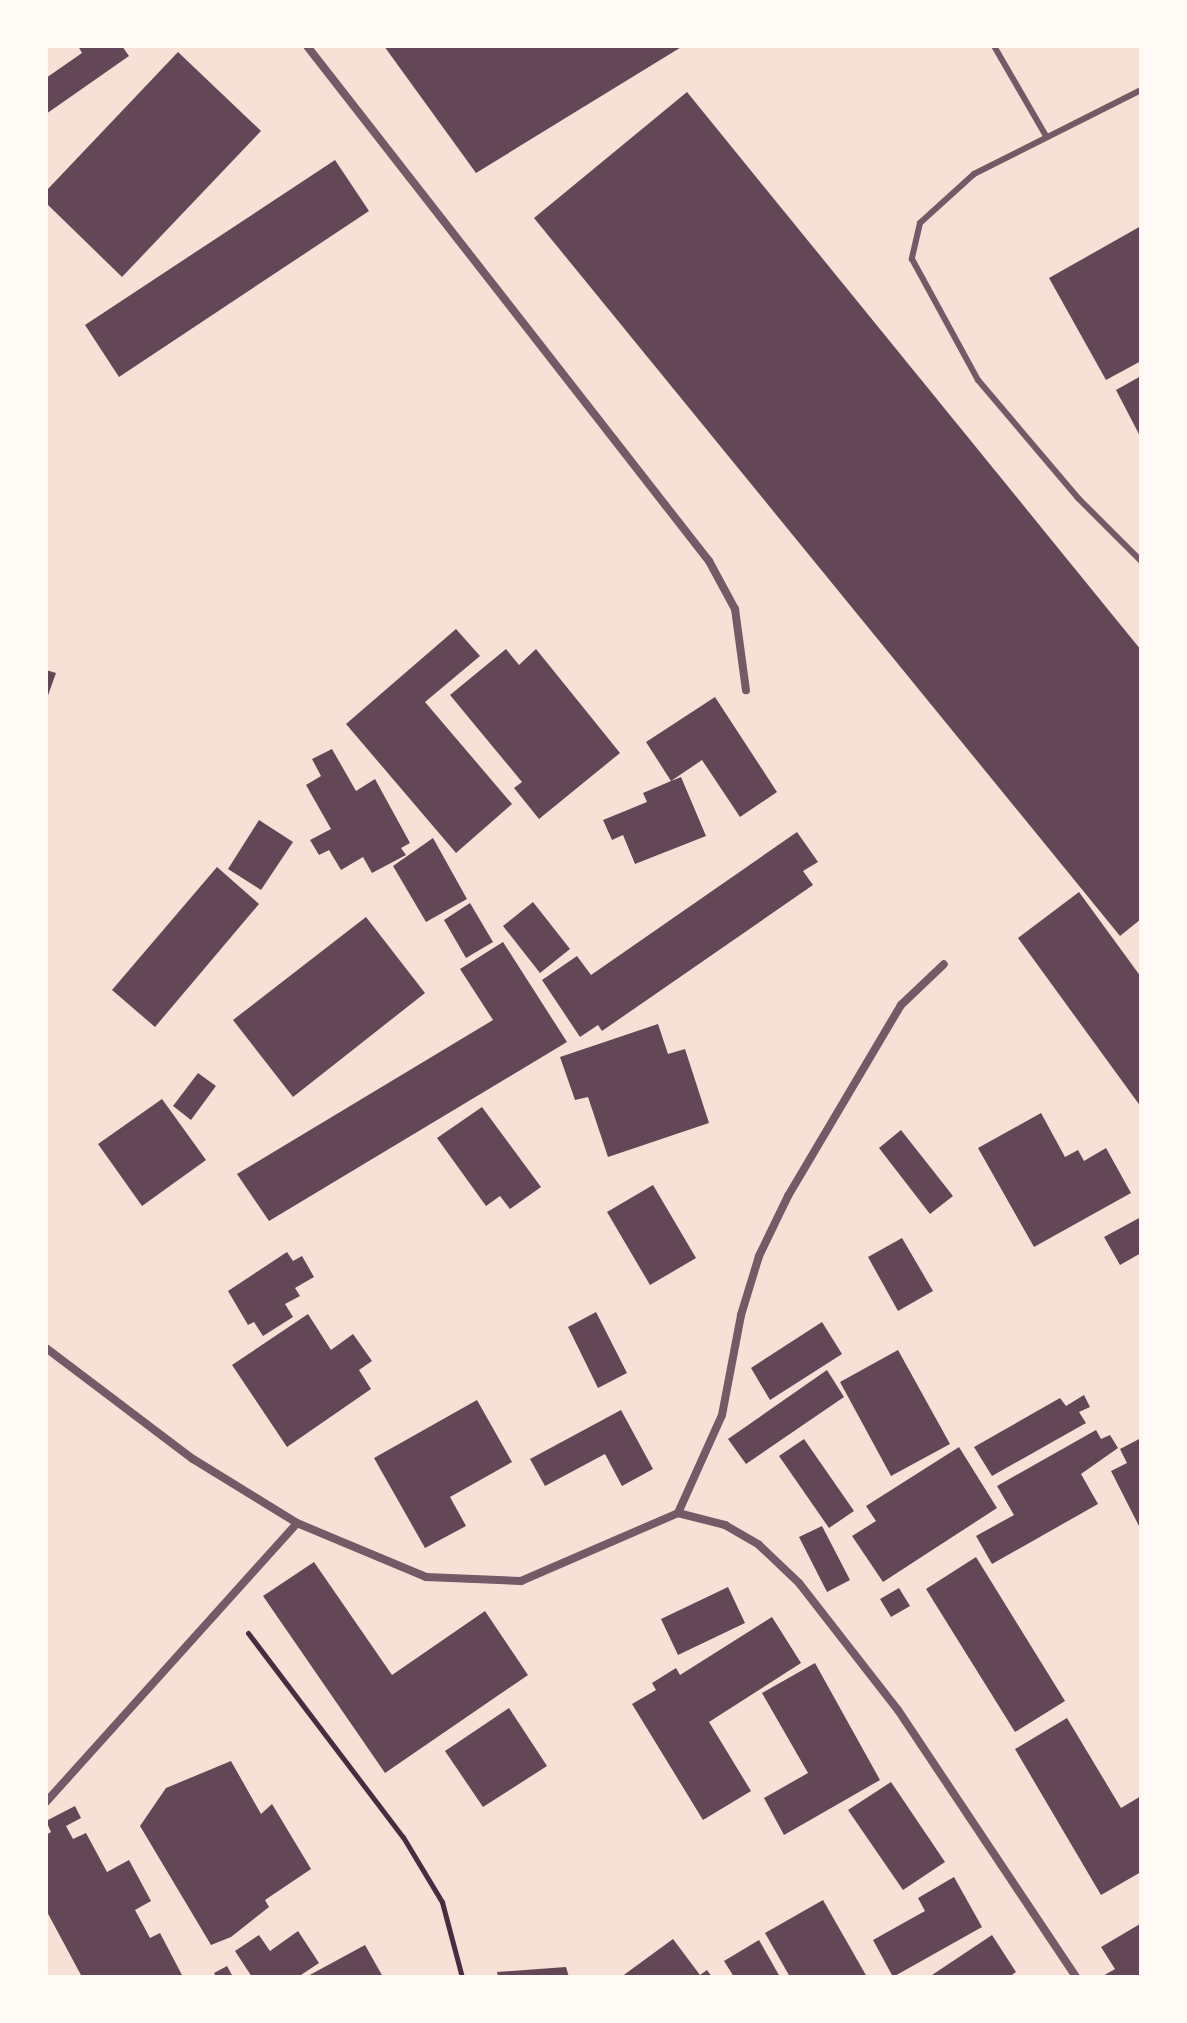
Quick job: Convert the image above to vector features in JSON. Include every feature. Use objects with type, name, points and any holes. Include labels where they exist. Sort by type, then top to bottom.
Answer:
[{"type":"street","points":[[307,46],[709,561],[735,609],[746,690]]},
{"type":"street","points":[[678,1513],[722,1415],[741,1315],[759,1256],[788,1196],[901,1005],[944,964]]},
{"type":"street","points":[[46,1348],[193,1459],[297,1523],[426,1577],[478,1583],[521,1581],[678,1513],[725,1525],[748,1538],[799,1583],[898,1710],[1076,1977]]},
{"type":"street","points":[[46,1802],[297,1523]]},
{"type":"lane","points":[[994,46],[1046,136]]},
{"type":"lane","points":[[1141,90],[974,174],[920,223],[912,259],[978,380],[1078,498],[1141,561]]},
{"type":"path","points":[[225,1604],[403,1837],[442,1902],[462,1977]]},
{"type":"building","points":[[78,46],[122,46],[129,56],[46,114],[46,78],[82,53]]},
{"type":"building","points":[[384,46],[683,46],[476,173]]},
{"type":"building","points":[[178,52],[261,131],[122,277],[46,203],[46,191]]},
{"type":"building","points":[[687,92],[1141,650],[1141,919],[1120,936],[534,218]]},
{"type":"building","points":[[335,160],[369,211],[119,377],[85,325]]},
{"type":"building","points":[[1141,226],[1141,361],[1106,380],[1049,278]]},
{"type":"building","points":[[1141,376],[1141,438],[1116,390]]},
{"type":"building","points":[[456,629],[480,656],[425,702],[512,804],[456,853],[346,724]]},
{"type":"building","points":[[506,649],[519,665],[536,649],[620,753],[539,819],[514,788],[522,782],[450,695]]},
{"type":"building","points":[[46,670],[56,673],[46,701]]},
{"type":"building","points":[[715,697],[777,792],[740,817],[702,760],[671,781],[646,742]]},
{"type":"building","points":[[332,749],[356,791],[375,779],[410,843],[401,848],[406,855],[372,873],[363,857],[341,870],[329,850],[319,855],[310,840],[331,829],[306,785],[321,776],[312,759]]},
{"type":"building","points":[[681,777],[706,836],[635,864],[623,835],[612,840],[603,820],[647,802],[643,793]]},
{"type":"building","points":[[259,820],[293,842],[261,890],[228,869]]},
{"type":"building","points":[[797,832],[818,862],[803,871],[813,885],[602,1031],[598,1025],[580,1037],[542,980],[577,956],[591,975]]},
{"type":"building","points":[[433,838],[467,899],[426,922],[393,866]]},
{"type":"building","points":[[217,867],[259,904],[155,1027],[112,990]]},
{"type":"building","points":[[1079,892],[1141,977],[1141,1107],[1018,938]]},
{"type":"building","points":[[533,902],[570,949],[540,973],[503,926]]},
{"type":"building","points":[[470,903],[493,942],[466,958],[444,920]]},
{"type":"building","points":[[366,917],[425,993],[293,1097],[233,1020]]},
{"type":"building","points":[[503,942],[567,1042],[269,1221],[237,1174],[493,1020],[460,969]]},
{"type":"building","points":[[658,1024],[668,1054],[685,1049],[709,1123],[608,1157],[588,1097],[575,1100],[560,1057]]},
{"type":"building","points":[[198,1073],[216,1086],[191,1120],[173,1106]]},
{"type":"building","points":[[162,1099],[206,1160],[142,1206],[98,1144]]},
{"type":"building","points":[[482,1107],[541,1187],[510,1209],[500,1196],[486,1206],[437,1138]]},
{"type":"building","points":[[1041,1113],[1065,1157],[1078,1150],[1084,1161],[1106,1148],[1131,1193],[1034,1247],[978,1148]]},
{"type":"building","points":[[901,1130],[953,1196],[930,1214],[879,1148]]},
{"type":"building","points":[[653,1185],[696,1258],[650,1285],[607,1212]]},
{"type":"building","points":[[1141,1217],[1141,1253],[1120,1265],[1104,1237]]},
{"type":"building","points":[[902,1238],[933,1291],[898,1311],[868,1257]]},
{"type":"building","points":[[287,1252],[293,1261],[302,1256],[314,1277],[295,1288],[300,1296],[285,1304],[293,1317],[263,1336],[254,1322],[248,1325],[228,1291]]},
{"type":"building","points":[[596,1312],[627,1373],[598,1388],[568,1327]]},
{"type":"building","points":[[308,1314],[331,1350],[353,1334],[372,1361],[359,1370],[371,1389],[287,1447],[232,1365]]},
{"type":"building","points":[[822,1322],[842,1354],[770,1400],[751,1368]]},
{"type":"building","points":[[898,1350],[950,1444],[891,1476],[840,1382]]},
{"type":"building","points":[[827,1370],[844,1397],[746,1464],[728,1439]]},
{"type":"building","points":[[1084,1395],[1090,1407],[1079,1412],[1086,1423],[992,1476],[974,1447],[1060,1398],[1066,1406]]},
{"type":"building","points":[[477,1400],[512,1462],[450,1497],[466,1526],[425,1548],[374,1458]]},
{"type":"building","points":[[621,1410],[653,1469],[622,1486],[605,1454],[545,1486],[530,1459]]},
{"type":"building","points":[[1096,1430],[1101,1439],[1110,1435],[1118,1448],[1081,1474],[1098,1504],[992,1564],[976,1536],[1014,1515],[997,1486]]},
{"type":"building","points":[[1141,1438],[1141,1530],[1111,1471],[1127,1463],[1120,1449]]},
{"type":"building","points":[[804,1439],[854,1511],[829,1528],[779,1456]]},
{"type":"building","points":[[959,1447],[997,1508],[883,1582],[852,1536],[876,1521],[866,1506]]},
{"type":"building","points":[[822,1526],[850,1580],[827,1592],[799,1537]]},
{"type":"building","points":[[976,1557],[1065,1701],[1015,1732],[926,1589]]},
{"type":"building","points":[[314,1562],[392,1675],[485,1611],[528,1675],[385,1773],[263,1596]]},
{"type":"building","points":[[728,1587],[745,1623],[678,1655],[661,1619]]},
{"type":"building","points":[[899,1588],[910,1606],[891,1617],[880,1599]]},
{"type":"building","points":[[772,1617],[801,1663],[709,1722],[751,1791],[703,1820],[632,1704],[656,1690],[652,1683],[676,1668],[680,1675]]},
{"type":"building","points":[[815,1663],[880,1780],[784,1835],[764,1798],[808,1773],[762,1693]]},
{"type":"building","points":[[509,1708],[547,1766],[483,1807],[445,1751]]},
{"type":"building","points":[[1067,1718],[1121,1808],[1141,1796],[1141,1872],[1101,1895],[1015,1749]]},
{"type":"building","points":[[231,1761],[261,1814],[272,1804],[311,1869],[265,1900],[269,1907],[231,1937],[211,1945],[140,1826],[166,1788]]},
{"type":"building","points":[[891,1782],[945,1862],[903,1890],[848,1810]]},
{"type":"building","points":[[75,1806],[81,1818],[66,1826],[73,1839],[86,1833],[107,1872],[129,1860],[151,1901],[135,1910],[150,1938],[160,1933],[183,1977],[82,1977],[46,1910],[46,1835],[51,1832],[46,1821]]},
{"type":"building","points":[[954,1877],[982,1927],[893,1977],[873,1940],[925,1911],[918,1898]]},
{"type":"building","points":[[823,1900],[867,1977],[790,1977],[765,1933]]},
{"type":"building","points":[[1140,1924],[1141,1977],[1101,1977],[1115,1969],[1101,1947]]},
{"type":"building","points":[[298,1931],[319,1963],[298,1977],[252,1977],[235,1951],[259,1935],[270,1951]]},
{"type":"building","points":[[992,1935],[1016,1972],[1009,1977],[929,1977]]},
{"type":"building","points":[[673,1939],[700,1975],[707,1970],[712,1977],[621,1977]]},
{"type":"building","points":[[759,1940],[780,1977],[734,1977],[724,1961]]},
{"type":"building","points":[[365,1945],[383,1977],[306,1977]]},
{"type":"building","points":[[227,1966],[233,1977],[216,1977],[214,1973]]},
{"type":"building","points":[[566,1967],[569,1977],[498,1977],[497,1972]]}]
